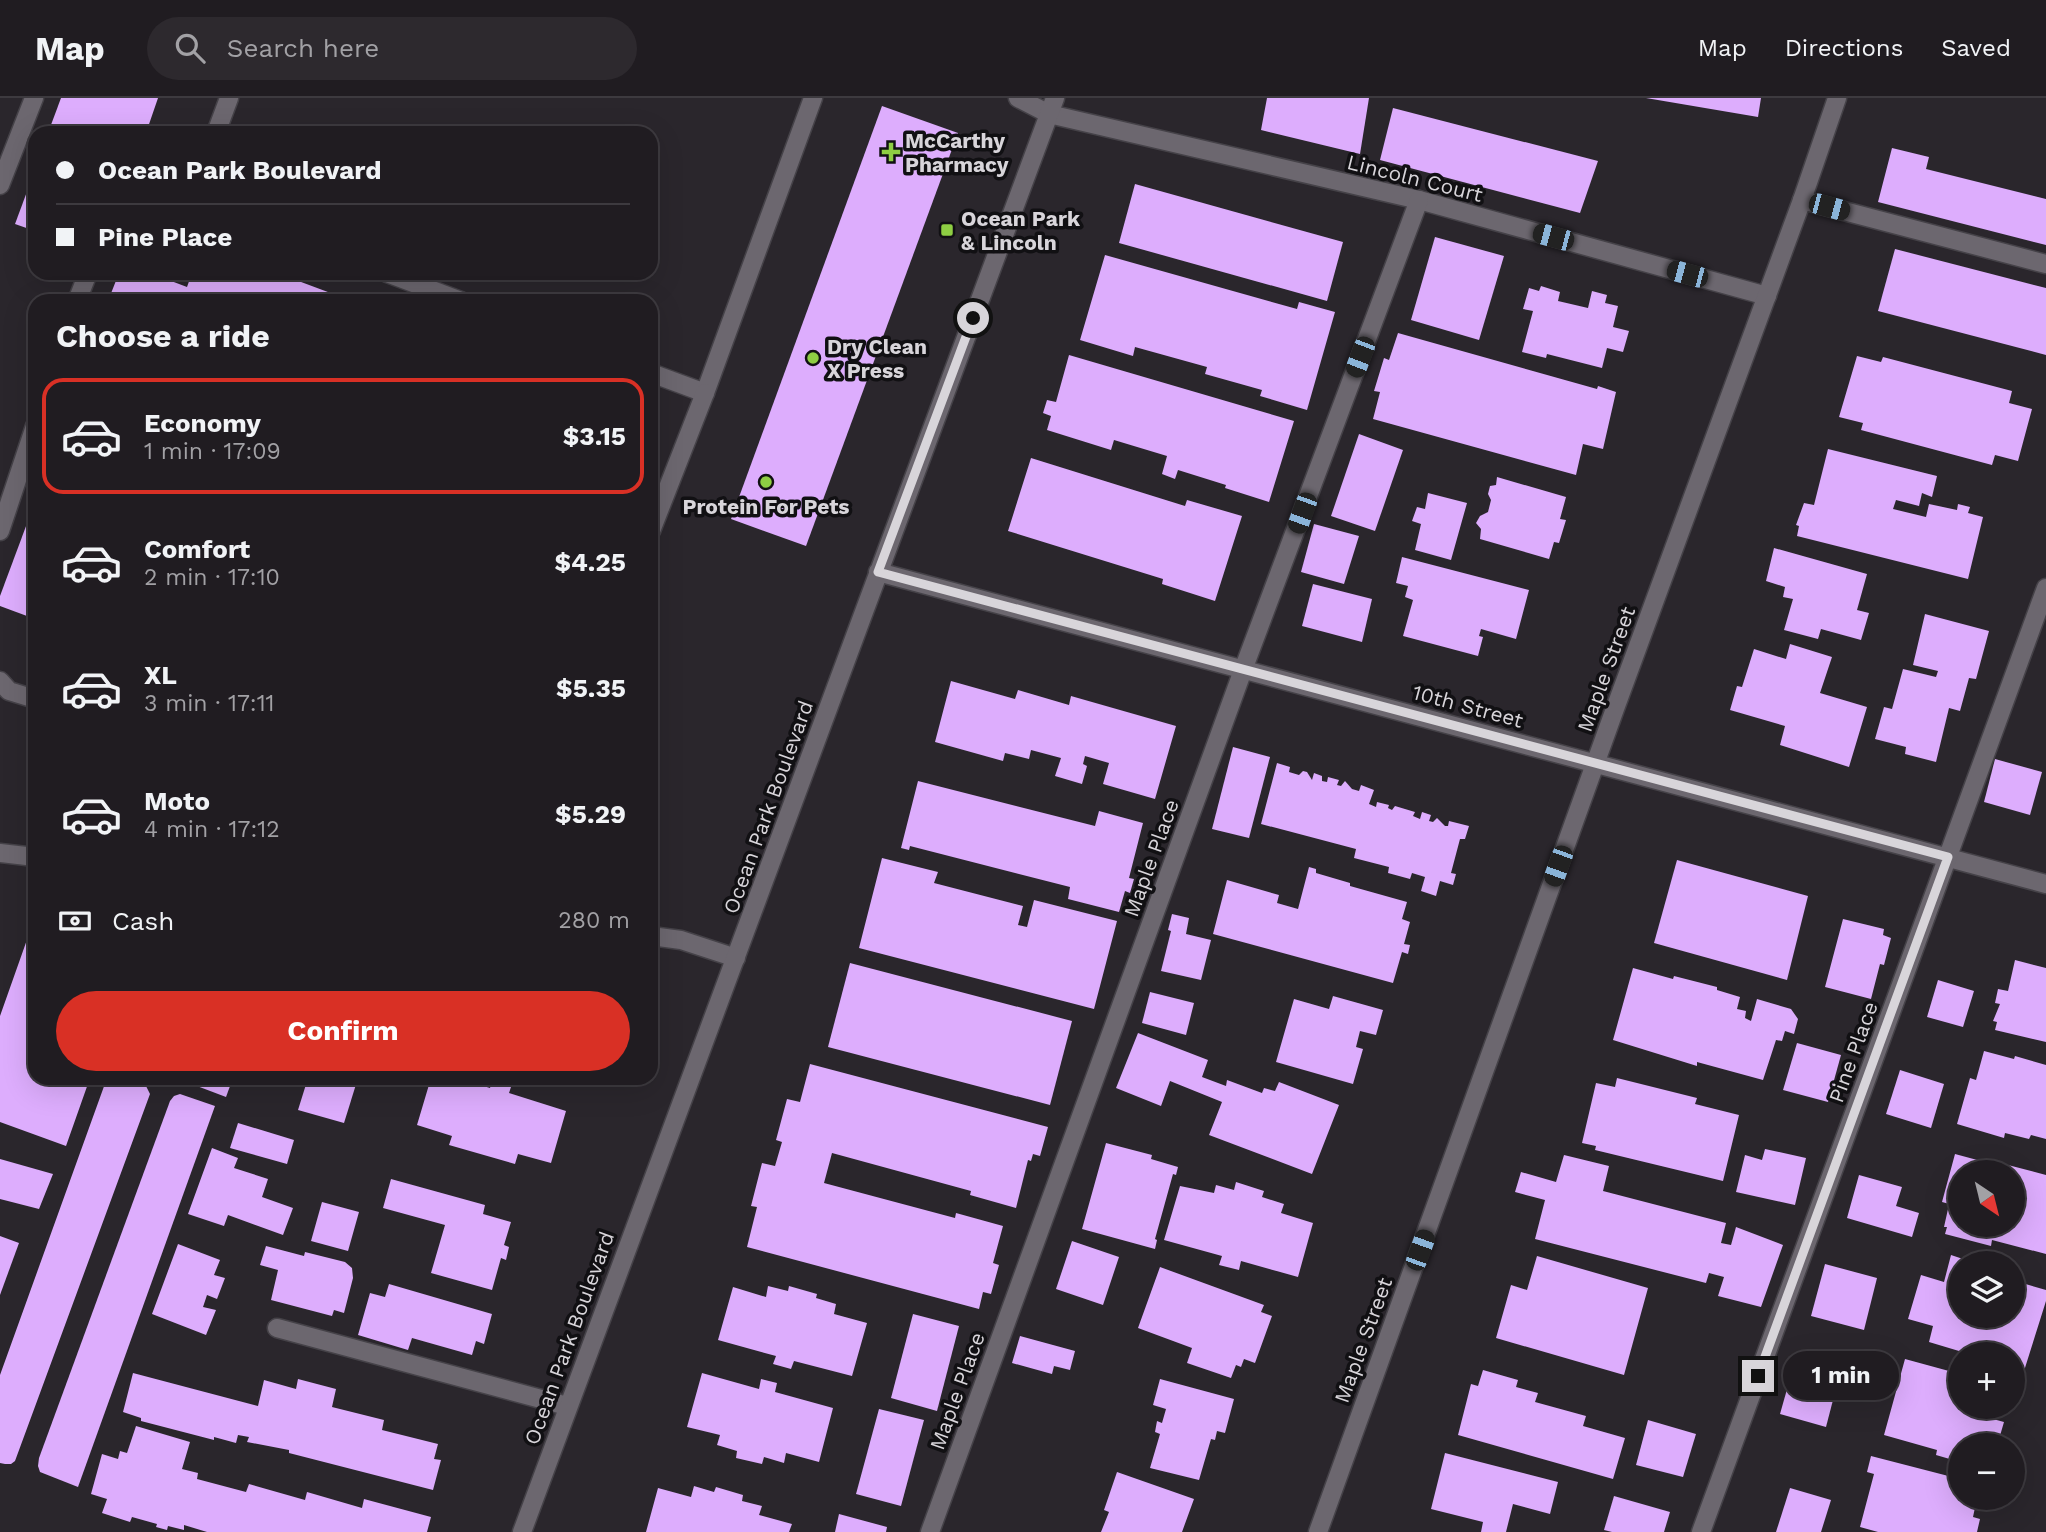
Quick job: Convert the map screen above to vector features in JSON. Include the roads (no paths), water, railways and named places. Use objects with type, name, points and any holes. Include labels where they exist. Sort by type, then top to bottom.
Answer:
[{"type":"street","points":[[0,185],[34,98]]},
{"type":"street","points":[[219,126],[229,98]]},
{"type":"street","points":[[658,513],[813,98]]},
{"type":"street","name":"Lincoln Court","points":[[1018,98],[1419,200],[1767,296]]},
{"type":"street","name":"Maple Street","points":[[1318,1532],[1837,98]]},
{"type":"street","name":"Ocean Park Boulevard","points":[[522,1532],[1052,106]]},
{"type":"street","name":"Maple Place","points":[[930,1532],[1243,670],[1419,200]]},
{"type":"street","points":[[1802,200],[2046,264]]},
{"type":"street","points":[[406,280],[442,294]]},
{"type":"street","points":[[658,376],[705,393]]},
{"type":"street","points":[[0,531],[28,447]]},
{"type":"street","name":"10th Street","points":[[878,572],[2046,884]]},
{"type":"street","name":"Pine Place","points":[[1701,1532],[2046,588]]},
{"type":"street","points":[[0,681],[9,691],[28,697]]},
{"type":"street","points":[[0,853],[28,856]]},
{"type":"street","points":[[658,937],[681,940],[736,958]]},
{"type":"street","points":[[277,1328],[567,1406]]},
{"type":"place","name":"McCarthy Pharmacy","points":[[891,152]]},
{"type":"place","name":"Ocean Park & Lincoln","points":[[947,230]]},
{"type":"place","name":"Dry Clean X Press","points":[[813,358]]},
{"type":"place","name":"Protein For Pets","points":[[766,482]]}]
